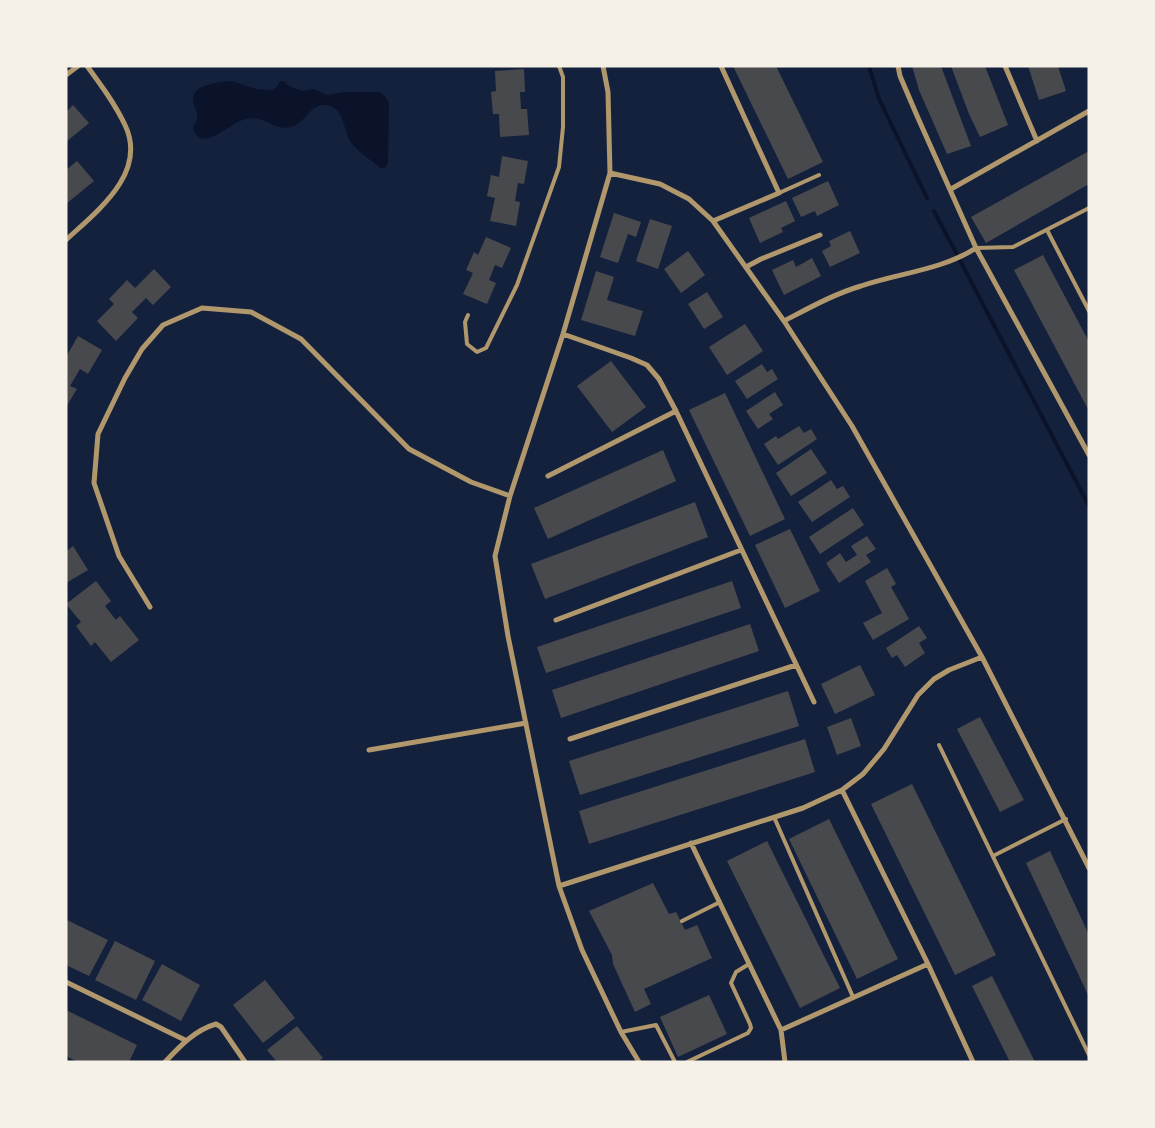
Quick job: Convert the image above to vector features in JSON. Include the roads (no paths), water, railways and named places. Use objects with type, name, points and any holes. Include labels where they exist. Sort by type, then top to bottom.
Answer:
[{"type":"street","points":[[66,75],[78,66]]},
{"type":"street","points":[[66,240],[118,189],[129,166],[131,147],[126,127],[116,108],[87,66]]},
{"type":"street","points":[[603,66],[608,92],[610,173],[563,334],[510,496],[495,556],[508,636],[559,886],[582,950],[621,1032],[640,1062]]},
{"type":"street","points":[[713,221],[779,193],[721,66]]},
{"type":"street","points":[[898,66],[900,76],[976,248],[1089,455]]},
{"type":"street","points":[[1005,66],[1037,141]]},
{"type":"street","points":[[950,189],[1089,110]]},
{"type":"street","points":[[610,173],[660,184],[689,199],[713,221],[784,321],[852,426],[982,657],[1066,819],[1089,868]]},
{"type":"street","points":[[746,267],[820,235]]},
{"type":"street","points":[[784,321],[818,303],[860,286],[940,264],[967,254],[976,248]]},
{"type":"street","points":[[150,607],[119,556],[94,483],[98,434],[125,378],[142,349],[163,325],[202,308],[251,312],[301,339],[409,449],[471,482],[510,496]]},
{"type":"street","points":[[563,334],[647,365],[659,379],[814,702]]},
{"type":"street","points":[[548,476],[676,411]]},
{"type":"street","points":[[556,620],[741,550]]},
{"type":"street","points":[[559,886],[803,808],[842,790],[863,774],[884,749],[918,695],[934,679],[949,670],[982,657]]},
{"type":"street","points":[[570,739],[796,664]]},
{"type":"street","points":[[369,750],[526,723]]},
{"type":"street","points":[[842,790],[928,964],[972,1062]]},
{"type":"street","points":[[691,843],[781,1030],[785,1062]]},
{"type":"street","points":[[781,1030],[928,964]]},
{"type":"street","points":[[66,982],[185,1040]]},
{"type":"street","points":[[165,1062],[185,1040],[216,1024],[221,1027],[245,1062]]},
{"type":"lane","points":[[468,315],[465,322],[466,344],[477,352],[486,348],[517,285],[559,167],[563,127],[563,77],[559,66]]},
{"type":"lane","points":[[779,193],[819,175]]},
{"type":"lane","points":[[976,248],[1014,248],[1089,208]]},
{"type":"lane","points":[[1047,230],[1089,311]]},
{"type":"lane","points":[[939,745],[1089,1055]]},
{"type":"lane","points":[[774,817],[853,997]]},
{"type":"lane","points":[[993,856],[1066,819]]},
{"type":"lane","points":[[682,921],[720,902]]},
{"type":"lane","points":[[687,1062],[748,1033],[751,1028],[750,1024],[732,983],[736,972],[749,964]]},
{"type":"lane","points":[[621,1032],[656,1025],[675,1062]]},
{"type":"water","points":[[232,81],[256,89],[273,90],[280,81],[284,81],[289,86],[303,91],[314,89],[327,95],[344,92],[380,92],[389,103],[388,162],[386,167],[381,168],[355,148],[339,113],[335,108],[329,106],[317,106],[300,123],[291,127],[278,127],[255,118],[240,121],[214,136],[201,138],[196,135],[193,127],[197,116],[193,95],[201,87]]},
{"type":"waterway","points":[[869,66],[879,99],[927,198]]},
{"type":"waterway","points":[[934,211],[1089,506]]}]
